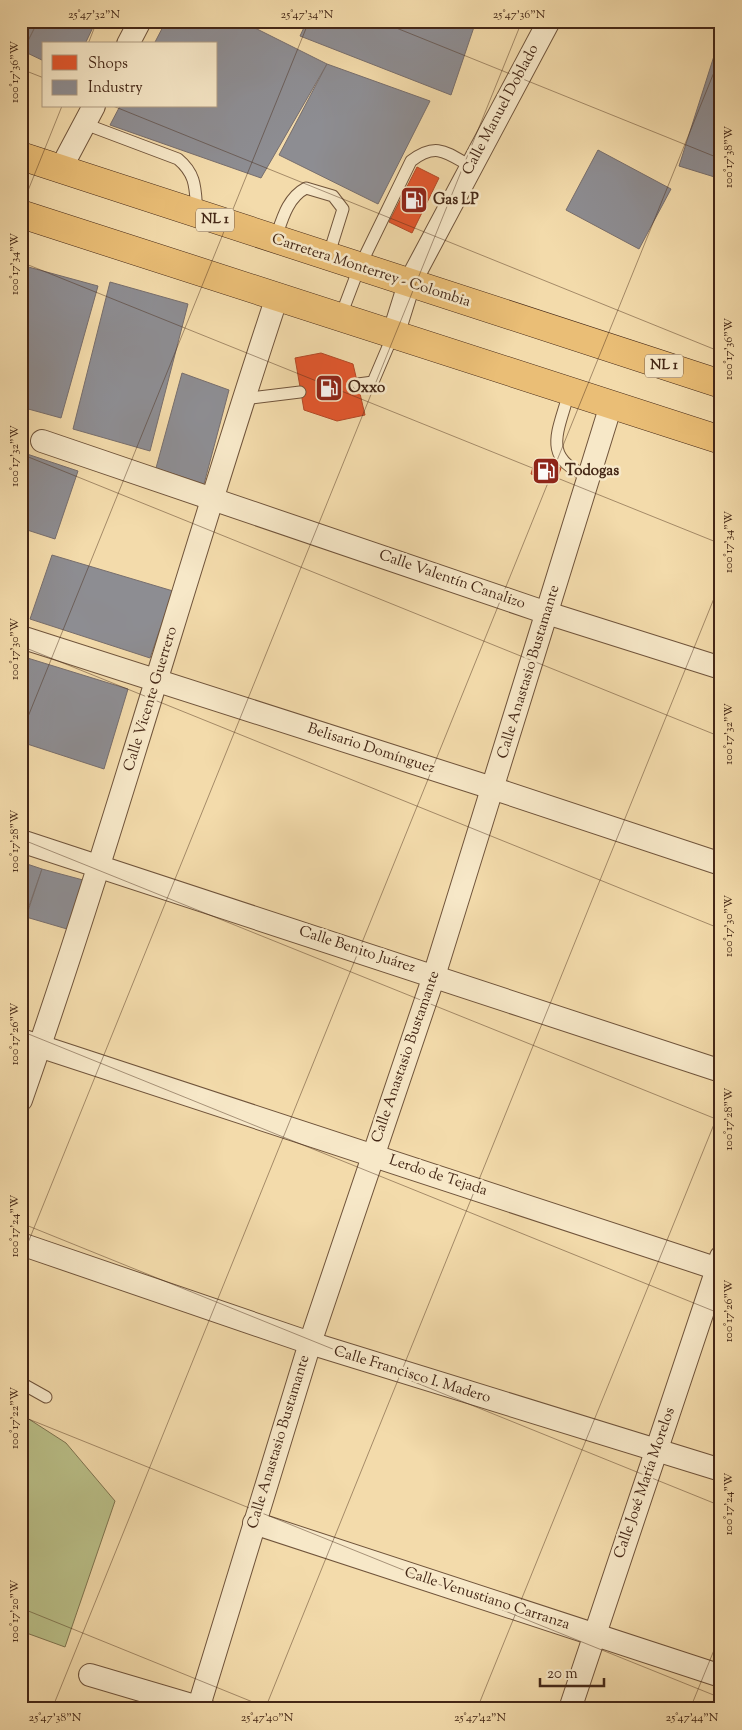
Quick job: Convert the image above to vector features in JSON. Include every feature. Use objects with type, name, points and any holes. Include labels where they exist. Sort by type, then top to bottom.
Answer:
[{"type":"main road","name":"Carretera Monterrey - Colombia","points":[[21,156],[359,268],[721,384]]},
{"type":"main road","points":[[21,214],[721,440]]},
{"type":"street","points":[[129,42],[140,21]]},
{"type":"street","name":"Calle Manuel Doblado","points":[[393,335],[409,284],[548,21]]},
{"type":"street","points":[[60,170],[90,115]]},
{"type":"street","name":"Calle Vicente Guerrero","points":[[21,1100],[31,1043],[99,866],[276,297]]},
{"type":"street","name":"Calle Anastasio Bustamante","points":[[201,1708],[254,1523],[310,1344],[434,976],[611,405]]},
{"type":"street","name":"Calle Valentín Canalizo","points":[[42,441],[548,613],[721,668]]},
{"type":"street","name":"Belisario Domínguez","points":[[21,637],[492,788],[721,864]]},
{"type":"street","name":"Calle Benito Juárez","points":[[21,841],[721,1071]]},
{"type":"street","name":"Lerdo de Tejada","points":[[31,1043],[720,1266]]},
{"type":"street","name":"Calle Francisco I. Madero","points":[[21,1244],[310,1344],[721,1470]]},
{"type":"street","name":"Calle José María Morelos","points":[[570,1709],[656,1449],[720,1266]]},
{"type":"street","name":"Calle Venustiano Carranza","points":[[254,1523],[721,1676]]},
{"type":"street","points":[[90,1674],[201,1708]]},
{"type":"lane","points":[[90,115],[178,159],[189,168],[195,182],[197,214]]},
{"type":"lane","points":[[340,318],[359,268],[410,161],[421,153],[442,150],[470,166]]},
{"type":"lane","points":[[275,240],[295,193],[306,188],[333,196],[343,209],[328,257]]},
{"type":"lane","points":[[358,384],[373,382],[393,335]]},
{"type":"lane","points":[[243,399],[300,392]]},
{"type":"lane","points":[[569,392],[556,443],[557,453],[571,470],[588,476]]},
{"type":"lane","points":[[21,1383],[46,1397]]},
{"type":"green space","points":[[21,1414],[66,1443],[115,1501],[65,1647],[21,1631]]},
{"type":"building: Shops","name":"Gas LP","points":[[417,167],[439,178],[412,233],[389,222]]},
{"type":"building: Shops","name":"Oxxo","points":[[321,353],[353,364],[365,415],[337,421],[304,410],[295,358]]},
{"type":"building: Shops","name":"Todogas","points":[[535,460],[561,468],[556,482],[531,474]]},
{"type":"building: Industry","points":[[21,21],[38,21],[21,55]]},
{"type":"building: Industry","points":[[38,21],[96,21],[86,42],[42,42],[42,60],[23,51]]},
{"type":"building: Industry","points":[[166,21],[241,21],[327,64],[261,178],[110,125],[119,108],[218,108],[218,42],[155,42]]},
{"type":"building: Industry","points":[[307,21],[476,21],[451,95],[300,36]]},
{"type":"building: Industry","points":[[721,34],[721,179],[679,166]]},
{"type":"building: Industry","points":[[327,64],[430,101],[378,204],[279,155]]},
{"type":"building: Industry","points":[[598,150],[671,189],[639,249],[566,210]]},
{"type":"building: Industry","points":[[21,265],[98,286],[61,418],[21,407]]},
{"type":"building: Industry","points":[[110,282],[188,304],[150,451],[73,429]]},
{"type":"building: Industry","points":[[182,373],[229,390],[204,484],[156,468]]},
{"type":"building: Industry","points":[[27,454],[78,471],[55,539],[21,528],[21,470]]},
{"type":"building: Industry","points":[[52,555],[173,591],[150,658],[30,619]]},
{"type":"building: Industry","points":[[21,656],[128,689],[104,769],[21,742]]},
{"type":"building: Industry","points":[[21,862],[42,869],[21,929]]},
{"type":"building: Industry","points":[[42,869],[83,880],[67,929],[26,917]]},
{"type":"place","name":"Gas LP","points":[[414,200]]},
{"type":"place","name":"Oxxo","points":[[329,388]]},
{"type":"place","name":"Todogas","points":[[546,471]]}]
